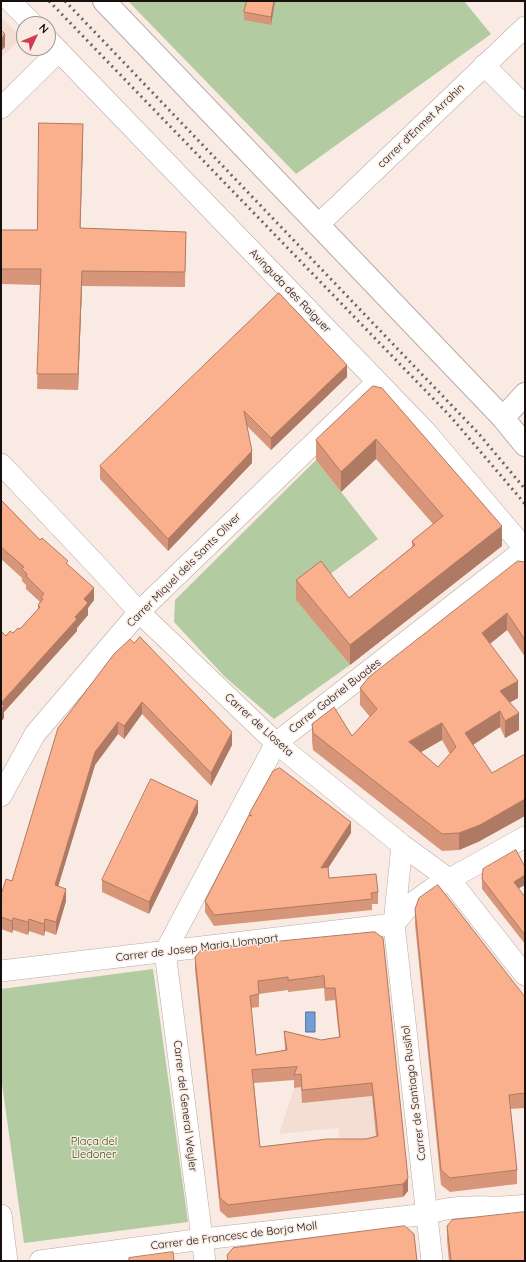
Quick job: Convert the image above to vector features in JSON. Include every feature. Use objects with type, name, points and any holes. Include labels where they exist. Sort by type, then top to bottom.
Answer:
[{"type":"main road","points":[[104,1],[503,418],[525,445]]},
{"type":"main road","points":[[503,418],[525,394]]},
{"type":"street","points":[[10,1],[25,16]]},
{"type":"street","name":"carrer d'Enmet Arrahin","points":[[318,225],[525,27]]},
{"type":"street","name":"Avinguda des Raiguer","points":[[56,48],[426,432],[525,549]]},
{"type":"street","points":[[1,108],[44,56]]},
{"type":"street","points":[[484,65],[525,106]]},
{"type":"street","name":"Carrer Miquel dels Sants Oliver","points":[[1,796],[6,774],[35,734],[139,612],[377,382]]},
{"type":"street","name":"Carrer de Lloseta","points":[[2,467],[102,571],[139,612],[276,743],[402,845],[450,880],[525,975]]},
{"type":"street","name":"Carrer Gabriel Buades","points":[[165,952],[276,743],[525,549]]},
{"type":"street","points":[[394,924],[411,904],[432,889],[525,838]]},
{"type":"street","name":"Carrer de Santiago Rusiñol","points":[[402,845],[394,924],[428,1214],[432,1261]]},
{"type":"street","name":"Carrer de Josep Maria Llompart","points":[[1,972],[394,924]]},
{"type":"street","name":"Carrer del General Weyler","points":[[165,952],[205,1261]]},
{"type":"street","points":[[454,1207],[475,1200],[525,1195]]},
{"type":"street","points":[[454,1207],[525,1205]]},
{"type":"street","name":"Carrer de Francesc de Borja Moll","points":[[40,1261],[202,1239],[428,1214],[440,1209],[454,1207]]},
{"type":"street","name":"Carrer de Francesc de Borja Moll","points":[[428,1214],[439,1220],[450,1221],[525,1217]]},
{"type":"street","points":[[1,1215],[7,1261]]},
{"type":"shaded area","points":[[1,17],[16,32],[16,44],[1,58]]},
{"type":"shaded area","points":[[395,1071],[403,1146],[341,1152],[338,1128],[279,1134],[297,1080]]},
{"type":"green space","points":[[128,1],[464,1],[491,34],[296,174]]},
{"type":"green space","points":[[316,460],[378,539],[296,599],[350,665],[274,719],[225,677],[174,622],[175,600]]},
{"type":"green space","name":"Plaça del Lledoner","points":[[153,969],[188,1222],[24,1243],[1,1076],[1,989]]},
{"type":"water","points":[[306,1012],[315,1012],[315,1032],[306,1032]]},
{"type":"building","points":[[247,1],[274,1],[271,17],[244,12]]},
{"type":"building","points":[[1,30],[5,34],[1,39]]},
{"type":"building","points":[[39,123],[83,124],[80,228],[186,232],[185,272],[82,271],[78,374],[37,374],[41,269],[1,269],[1,230],[37,230]]},
{"type":"building","points":[[279,293],[347,365],[271,438],[244,411],[252,451],[168,539],[100,466]]},
{"type":"building","points":[[373,386],[382,388],[502,526],[350,645],[296,580],[321,561],[349,598],[415,545],[412,541],[443,516],[376,439],[341,472],[316,440]]},
{"type":"building","points":[[1,500],[40,540],[42,538],[68,561],[66,563],[94,588],[84,599],[88,603],[75,617],[77,619],[1,703],[1,631],[6,636],[10,631],[13,633],[18,628],[20,629],[40,607],[38,605],[43,599],[41,597],[44,594],[26,576],[27,574],[22,569],[24,567],[1,547]]},
{"type":"building","points":[[518,561],[525,562],[525,640],[507,613],[482,633],[518,681],[500,691],[519,713],[505,721],[500,711],[465,733],[492,773],[525,754],[525,799],[480,825],[459,833],[442,834],[313,733],[312,724],[334,707],[352,736],[377,709],[360,688],[369,677]],"holes":[[[442,723],[456,747],[438,767],[409,742]]]},
{"type":"building","points":[[140,637],[232,732],[211,773],[142,702],[124,726],[118,722],[95,752],[55,885],[66,889],[56,922],[45,919],[44,924],[29,919],[28,922],[13,918],[12,921],[1,917],[1,895],[6,879],[12,881],[58,728],[114,654],[130,639],[134,643]]},
{"type":"building","points":[[1,703],[4,706],[1,710]]},
{"type":"building","points":[[280,768],[351,822],[321,868],[328,867],[329,878],[376,874],[378,892],[371,893],[372,899],[214,915],[205,901],[249,815],[252,816],[249,814],[273,771]]},
{"type":"building","points":[[151,779],[198,801],[149,902],[102,880]]},
{"type":"building","points":[[516,850],[525,867],[525,875],[514,882],[525,897],[525,935],[482,879],[483,869]]},
{"type":"building","points":[[438,885],[525,997],[525,1093],[509,1095],[517,1170],[450,1178],[441,1170],[415,909],[419,898]]},
{"type":"building","points":[[375,932],[383,938],[408,1178],[403,1184],[228,1205],[220,1198],[195,957],[202,949]],"holes":[[[324,976],[325,988],[335,988],[340,1037],[321,1040],[284,1031],[287,1050],[256,1055],[250,996],[259,994],[258,981],[288,977],[288,980]],[[297,1067],[294,1075],[301,1074],[302,1090],[372,1083],[378,1136],[366,1139],[327,1139],[260,1147],[252,1070]]]},
{"type":"building","points":[[525,1212],[525,1261],[451,1261],[447,1226],[452,1220]]},
{"type":"building","points":[[405,1226],[414,1234],[417,1261],[228,1261],[227,1255],[233,1248]]},
{"type":"building","points":[[173,1252],[174,1261],[129,1261],[129,1258]]},
{"type":"railway","points":[[49,1],[451,417],[525,504]]},
{"type":"railway","points":[[65,1],[479,434],[525,489]]}]
